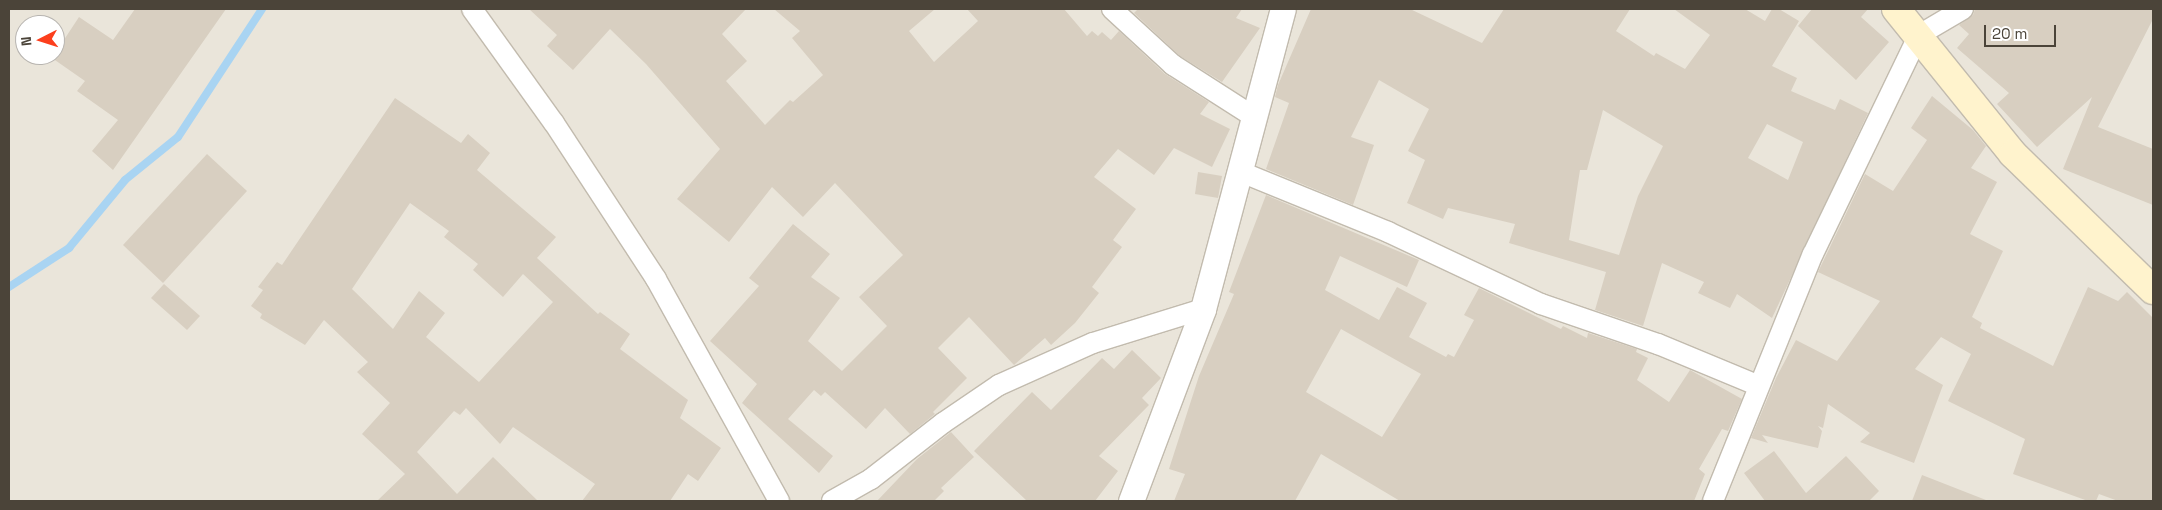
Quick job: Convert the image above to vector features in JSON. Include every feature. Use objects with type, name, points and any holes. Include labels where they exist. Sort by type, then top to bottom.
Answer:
[{"type":"main road","points":[[1896,9],[1919,35],[2013,154],[2153,290]]},
{"type":"street","points":[[472,9],[554,123],[656,279],[779,501]]},
{"type":"street","points":[[1112,9],[1173,64],[1256,118]]},
{"type":"street","points":[[1131,501],[1203,309],[1256,118],[1283,9]]},
{"type":"street","points":[[1713,501],[1757,385],[1813,254],[1919,35],[1963,9]]},
{"type":"street","points":[[1241,172],[1388,232],[1540,304],[1658,344],[1757,385]]},
{"type":"street","points":[[832,501],[871,479],[943,422],[999,385],[1093,343],[1203,309]]},
{"type":"shaded area","points":[[9,9],[2153,9],[2153,501],[9,501]]},
{"type":"building","points":[[135,9],[226,9],[113,170],[92,151],[118,120],[77,91],[85,81],[62,65],[65,65],[65,38],[79,17],[113,40]]},
{"type":"building","points":[[529,9],[746,9],[722,34],[747,61],[726,81],[765,125],[790,100],[793,102],[823,75],[792,38],[800,31],[774,9],[935,9],[909,31],[934,62],[978,21],[967,9],[1064,9],[1087,36],[1092,31],[1098,36],[1102,32],[1111,40],[1119,31],[1165,74],[1209,102],[1200,114],[1230,129],[1212,167],[1174,148],[1154,175],[1118,149],[1094,177],[1136,209],[1113,240],[1122,247],[1092,287],[1099,293],[1075,323],[1051,345],[1045,338],[1014,365],[969,317],[938,348],[967,378],[933,412],[935,414],[910,434],[885,408],[866,429],[825,392],[821,396],[814,390],[788,419],[833,456],[819,473],[742,403],[757,384],[710,341],[759,286],[749,278],[793,224],[830,254],[811,277],[840,298],[808,341],[842,371],[887,326],[859,297],[903,255],[835,183],[803,217],[772,187],[729,242],[677,199],[720,149],[646,64],[610,29],[573,70],[547,46],[557,35]]},
{"type":"building","points":[[1138,9],[1242,9],[1236,18],[1260,28],[1222,82],[1180,56],[1134,13]]},
{"type":"building","points":[[1311,9],[1410,9],[1482,43],[1504,9],[1630,9],[1616,31],[1654,56],[1656,53],[1685,69],[1710,35],[1674,9],[1745,9],[1765,21],[1772,9],[1779,9],[1799,21],[1772,66],[1797,78],[1791,91],[1835,110],[1840,99],[1868,113],[1772,318],[1737,294],[1730,308],[1698,293],[1704,282],[1662,263],[1643,326],[1595,310],[1606,272],[1509,243],[1515,224],[1448,208],[1443,219],[1407,203],[1425,160],[1408,151],[1429,109],[1379,80],[1351,137],[1374,145],[1353,205],[1266,169],[1289,103],[1275,97],[1278,85]],"holes":[[[1603,110],[1663,146],[1638,196],[1619,255],[1569,240],[1580,170],[1587,170]],[[1767,124],[1803,142],[1788,180],[1748,158]]]},
{"type":"building","points":[[1812,9],[1868,9],[1861,17],[1889,42],[1856,80],[1798,26]]},
{"type":"building","points":[[1975,9],[2153,9],[2153,19],[2098,127],[2153,149],[2153,205],[2063,169],[2092,97],[2037,147],[1997,104],[2009,93],[1957,48],[1969,34],[1959,25],[1973,15]]},
{"type":"building","points":[[1932,96],[1973,130],[1986,146],[1971,168],[1997,182],[1970,234],[2003,251],[1972,317],[1982,323],[1980,328],[2053,366],[2088,287],[2118,301],[2127,292],[2153,318],[2153,501],[2118,501],[2099,494],[2096,501],[2088,501],[2013,474],[2025,439],[1948,401],[1971,354],[1941,337],[1915,369],[1943,385],[1914,463],[1860,442],[1870,433],[1828,404],[1823,428],[1818,426],[1822,431],[1818,448],[1762,435],[1768,443],[1751,438],[1776,378],[1796,340],[1837,361],[1880,301],[1818,272],[1865,174],[1893,191],[1927,140],[1911,128]]},
{"type":"building","points":[[395,98],[461,143],[468,134],[490,153],[477,170],[556,237],[537,258],[598,314],[600,312],[630,334],[620,349],[688,400],[680,418],[721,448],[698,481],[688,474],[670,501],[582,501],[595,484],[513,427],[500,444],[466,408],[460,415],[454,411],[417,452],[457,494],[493,457],[538,501],[377,501],[405,474],[362,434],[390,403],[357,372],[368,362],[324,320],[305,345],[260,318],[262,314],[251,306],[263,290],[258,287],[277,262],[282,265]],"holes":[[[410,203],[449,231],[444,237],[478,264],[473,270],[503,297],[523,274],[553,302],[479,382],[426,337],[445,313],[419,291],[393,329],[352,289]]]},
{"type":"building","points":[[207,154],[247,191],[163,283],[123,245]]},
{"type":"building","points":[[1198,172],[1222,176],[1218,198],[1195,194]]},
{"type":"building","points":[[1266,195],[1419,260],[1407,287],[1340,256],[1325,290],[1379,320],[1397,287],[1427,303],[1409,337],[1446,357],[1448,354],[1454,357],[1474,320],[1464,315],[1479,288],[1561,329],[1563,326],[1587,338],[1588,333],[1637,349],[1636,352],[1648,358],[1637,380],[1669,402],[1690,370],[1742,399],[1728,431],[1722,429],[1699,469],[1705,474],[1694,501],[1400,501],[1321,454],[1295,501],[1174,501],[1185,474],[1169,469],[1199,376],[1234,294],[1229,292]],"holes":[[[1341,329],[1421,374],[1382,437],[1306,392]]]},
{"type":"building","points":[[164,284],[200,316],[187,330],[151,298]]},
{"type":"building","points":[[1132,350],[1161,378],[1142,398],[1149,405],[1099,456],[1118,471],[1095,501],[1027,501],[974,451],[1032,392],[1051,410],[1102,358],[1114,369]]},
{"type":"building","points":[[951,432],[974,457],[941,488],[944,491],[934,501],[877,501],[917,459]]},
{"type":"building","points":[[1774,451],[1806,493],[1846,456],[1879,491],[1869,501],[1765,501],[1744,473]]},
{"type":"building","points":[[1922,475],[1986,500],[1912,501]]},
{"type":"waterway","points":[[9,287],[69,248],[125,180],[178,137],[262,9]]}]
